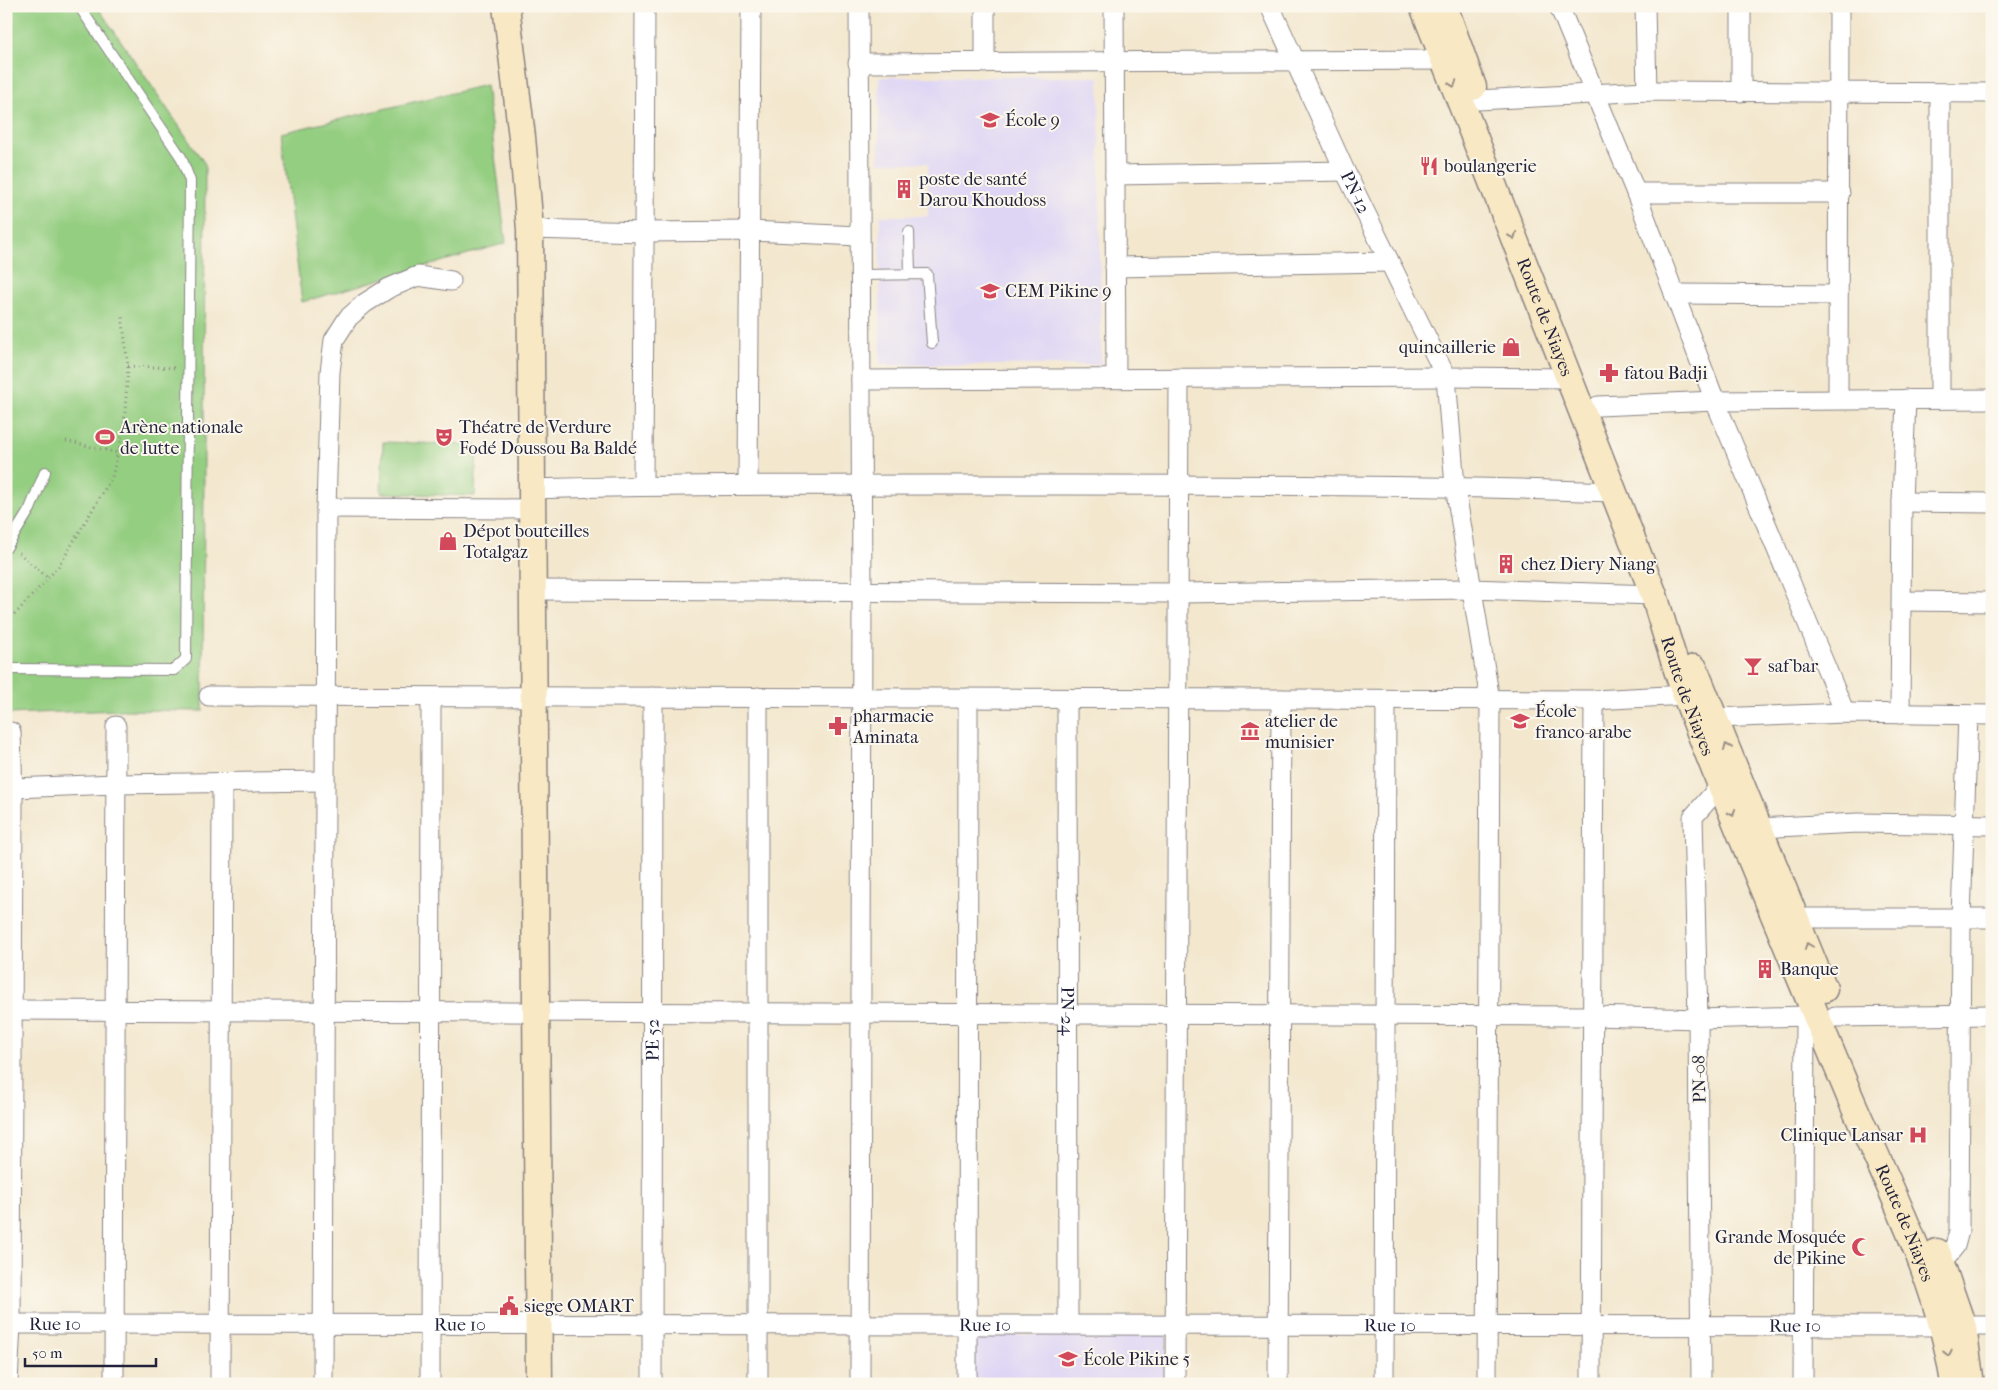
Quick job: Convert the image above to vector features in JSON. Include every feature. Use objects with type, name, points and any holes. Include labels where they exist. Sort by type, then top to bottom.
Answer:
[{"type":"main road","points":[[506,6],[522,137],[530,230],[539,1384]]},
{"type":"main road","name":"Route de Niayes","points":[[1423,6],[1654,595],[1686,695],[1721,785],[1925,1269],[1953,1327],[1954,1384]]},
{"type":"main road","name":"Route de Niayes","points":[[1444,6],[1478,100],[1630,488],[1667,598],[1797,918],[1818,1015],[1889,1146],[1941,1263],[1953,1327],[1971,1384]]},
{"type":"street","points":[[643,486],[645,6]]},
{"type":"street","points":[[748,485],[751,6]]},
{"type":"street","points":[[859,6],[862,592],[860,699],[860,1384]]},
{"type":"street","points":[[985,6],[985,63]]},
{"type":"street","points":[[1114,6],[1116,378]]},
{"type":"street","name":"PN-12","points":[[1270,6],[1345,171],[1446,376]]},
{"type":"street","points":[[1559,6],[1636,193],[1716,401],[1844,713]]},
{"type":"street","points":[[1646,6],[1647,91]]},
{"type":"street","points":[[1741,6],[1741,92]]},
{"type":"street","points":[[1838,399],[1839,6]]},
{"type":"street","points":[[858,63],[1444,60]]},
{"type":"street","points":[[1478,100],[1647,91],[1992,92]]},
{"type":"street","points":[[1940,93],[1940,399]]},
{"type":"street","points":[[1115,175],[1345,171]]},
{"type":"street","points":[[1636,193],[1840,193]]},
{"type":"street","points":[[530,230],[750,231],[859,236]]},
{"type":"street","points":[[1115,267],[1389,262]]},
{"type":"street","points":[[324,1384],[326,508],[328,418],[334,340],[348,318],[389,288],[418,276],[451,281]]},
{"type":"street","points":[[1674,294],[1838,295]]},
{"type":"street","points":[[861,380],[1446,376],[1568,378]]},
{"type":"street","points":[[1446,376],[1455,486],[1470,589],[1490,700],[1487,1384]]},
{"type":"street","points":[[1175,1384],[1179,378]]},
{"type":"street","points":[[1900,714],[1902,502],[1906,399]]},
{"type":"street","points":[[1598,406],[1716,401],[1992,399]]},
{"type":"street","points":[[326,508],[532,499],[643,486],[1455,486],[1614,492]]},
{"type":"street","points":[[1902,502],[1992,503]]},
{"type":"street","points":[[532,590],[1178,592],[1470,589],[1654,595]]},
{"type":"street","points":[[1902,601],[1992,602]]},
{"type":"street","points":[[210,696],[1594,700],[1686,695]]},
{"type":"street","points":[[430,1384],[431,696]]},
{"type":"street","name":"PE 52","points":[[652,1384],[654,697]]},
{"type":"street","points":[[758,698],[758,1384]]},
{"type":"street","points":[[967,1384],[968,698]]},
{"type":"street","name":"PN-24","points":[[1067,698],[1068,1325]]},
{"type":"street","points":[[1278,1384],[1281,699]]},
{"type":"street","points":[[1384,1384],[1386,700]]},
{"type":"street","points":[[1591,1384],[1594,700]]},
{"type":"street","points":[[1716,718],[1844,713],[1992,715]]},
{"type":"street","points":[[1941,1263],[1955,1246],[1959,1231],[1962,1015],[1961,918],[1968,716]]},
{"type":"street","points":[[114,1384],[116,726]]},
{"type":"street","points":[[8,1384],[11,732]]},
{"type":"street","points":[[11,793],[116,784],[325,781]]},
{"type":"street","points":[[220,1384],[222,783]]},
{"type":"street","name":"PN-08","points":[[1701,1384],[1698,1019],[1693,817],[1721,785]]},
{"type":"street","points":[[1759,828],[1858,823],[1992,825]]},
{"type":"street","points":[[1797,918],[1992,918]]},
{"type":"street","points":[[9,1010],[1488,1015],[1698,1019],[1818,1015],[1992,1015]]},
{"type":"street","points":[[1803,1384],[1818,1015]]},
{"type":"street","name":"Rue 10","points":[[8,1324],[1992,1326]]},
{"type":"lane","points":[[6,669],[174,670],[186,659],[190,181],[187,168],[79,6]]},
{"type":"lane","points":[[909,232],[910,274]]},
{"type":"lane","points":[[861,276],[927,274],[932,343]]},
{"type":"lane","points":[[7,546],[30,509],[45,472]]},
{"type":"path","points":[[6,620],[18,611],[59,566],[84,528],[112,477],[124,427],[128,366],[122,316]]},
{"type":"path","points":[[128,366],[189,368]]},
{"type":"path","points":[[66,441],[118,453]]},
{"type":"path","points":[[7,546],[48,578]]},
{"type":"shaded area","points":[[879,77],[1099,77],[1101,365],[880,365],[880,216],[928,216],[928,163],[879,162]]},
{"type":"shaded area","name":"École Pikine 5","points":[[970,1334],[1167,1335],[1166,1384],[970,1384]]},
{"type":"green space","name":"Arène nationale de lutte","points":[[6,6],[97,6],[205,164],[203,711],[121,710],[6,714]]},
{"type":"green space","points":[[486,85],[506,243],[302,302],[281,133]]},
{"type":"green space","points":[[383,442],[477,445],[475,496],[381,493]]},
{"type":"place","name":"École 9","points":[[990,120]]},
{"type":"place","name":"boulangerie","points":[[1429,166]]},
{"type":"place","name":"poste de santé Darou Khoudoss","points":[[904,189]]},
{"type":"place","name":"CEM Pikine 9","points":[[990,291]]},
{"type":"place","name":"quincaillerie","points":[[1511,347]]},
{"type":"place","name":"fatou Badji","points":[[1609,373]]},
{"type":"place","name":"Arène nationale de lutte","points":[[105,437]]},
{"type":"place","name":"Théatre de Verdure Fodé Doussou Ba Baldé","points":[[444,437]]},
{"type":"place","name":"Dépot bouteilles Totalgaz","points":[[448,541]]},
{"type":"place","name":"chez Diery Niang","points":[[1506,564]]},
{"type":"place","name":"saf bar","points":[[1753,666]]},
{"type":"place","name":"École franco-arabe","points":[[1520,721]]},
{"type":"place","name":"pharmacie Aminata","points":[[838,726]]},
{"type":"place","name":"atelier de munisier","points":[[1250,731]]},
{"type":"place","name":"Banque","points":[[1765,969]]},
{"type":"place","name":"Clinique Lansar","points":[[1918,1135]]},
{"type":"place","name":"Grande Mosquée de Pikine","points":[[1861,1247]]},
{"type":"place","name":"siege OMART","points":[[509,1306]]},
{"type":"place","name":"École Pikine 5","points":[[1068,1359]]}]
